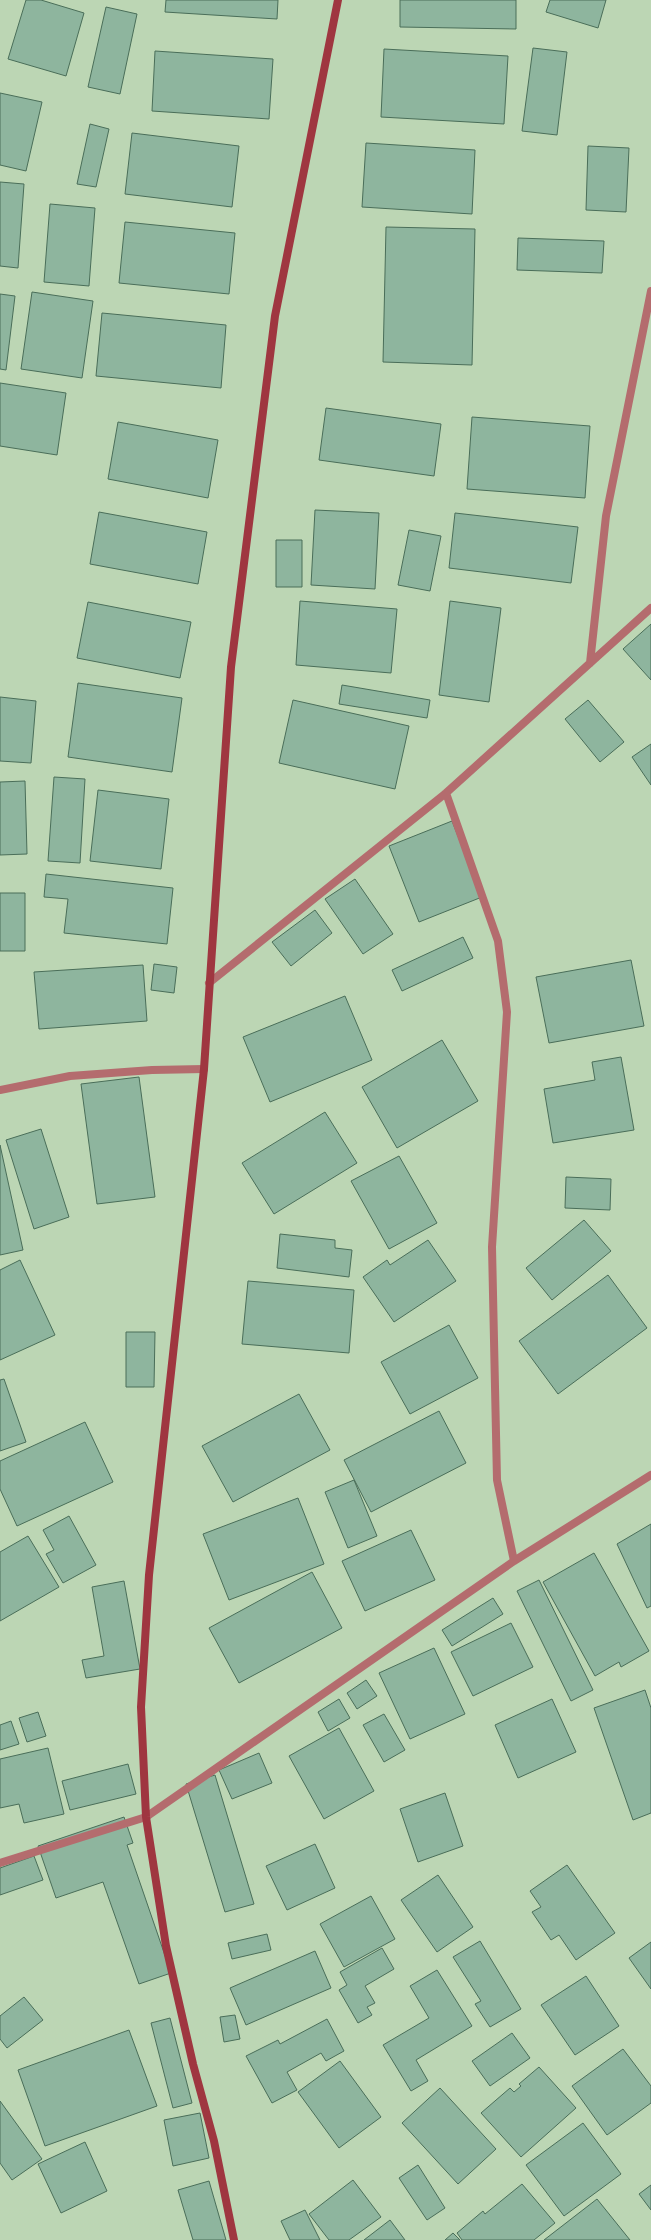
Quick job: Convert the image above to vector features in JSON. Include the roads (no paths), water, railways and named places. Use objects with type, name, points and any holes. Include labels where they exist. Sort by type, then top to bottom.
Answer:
[{"type":"street","points":[[234,2240],[214,2141],[193,2064],[166,1946],[146,1817],[141,1707],[149,1575],[204,1069],[231,667],[275,316],[338,0]]},
{"type":"street","points":[[590,663],[606,516],[651,291]]},
{"type":"street","points":[[209,983],[446,793],[651,608]]},
{"type":"street","points":[[446,793],[498,941],[507,1012],[492,1247],[497,1480],[514,1561]]},
{"type":"street","points":[[0,1090],[70,1076],[152,1070],[204,1069]]},
{"type":"street","points":[[0,1863],[146,1817],[514,1561],[651,1475]]}]
